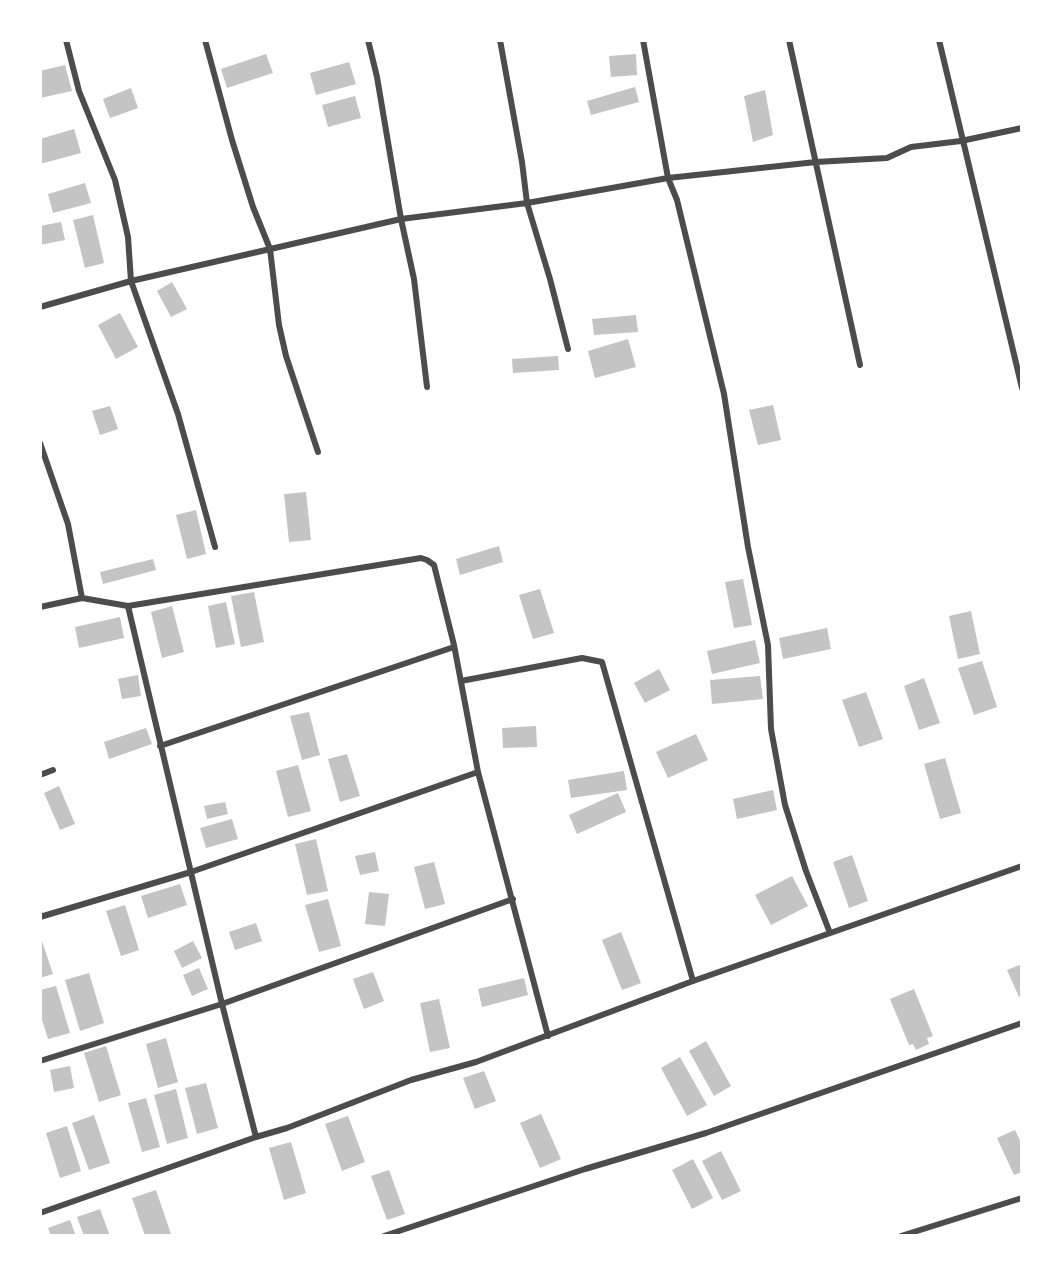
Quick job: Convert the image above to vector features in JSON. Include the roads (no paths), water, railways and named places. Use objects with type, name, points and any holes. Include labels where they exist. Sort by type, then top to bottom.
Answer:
[{"type":"street","points":[[66,40],[79,91],[115,180],[128,237],[131,281],[178,414],[215,547]]},
{"type":"street","points":[[205,40],[232,140],[253,207],[270,249],[279,325],[286,356],[318,452]]},
{"type":"street","points":[[368,40],[377,77],[401,219],[414,279],[427,387]]},
{"type":"street","points":[[500,40],[527,203],[568,349]]},
{"type":"street","points":[[642,40],[668,178],[677,200],[724,394],[748,547],[768,645],[771,729],[785,806],[830,933]]},
{"type":"street","points":[[789,40],[861,365]]},
{"type":"street","points":[[939,40],[1022,388]]},
{"type":"street","points":[[40,307],[131,281],[401,219],[527,203],[668,178],[816,162],[887,158],[911,147],[962,141],[1022,129]]},
{"type":"street","points":[[40,443],[68,524],[82,598]]},
{"type":"street","points":[[40,607],[82,598],[128,606],[421,558],[434,565],[454,647],[478,772],[548,1036]]},
{"type":"street","points":[[128,606],[222,1004],[256,1137]]},
{"type":"street","points":[[160,746],[454,647]]},
{"type":"street","points":[[461,681],[582,658],[602,662],[693,981]]},
{"type":"street","points":[[40,775],[53,770]]},
{"type":"street","points":[[40,917],[191,872],[478,772]]},
{"type":"street","points":[[40,1213],[286,1128],[411,1080],[476,1062],[693,981],[1022,866]]},
{"type":"street","points":[[40,1061],[222,1004],[513,899]]},
{"type":"street","points":[[384,1236],[585,1169],[706,1133],[1022,1023]]},
{"type":"street","points":[[901,1236],[1022,1198]]}]
